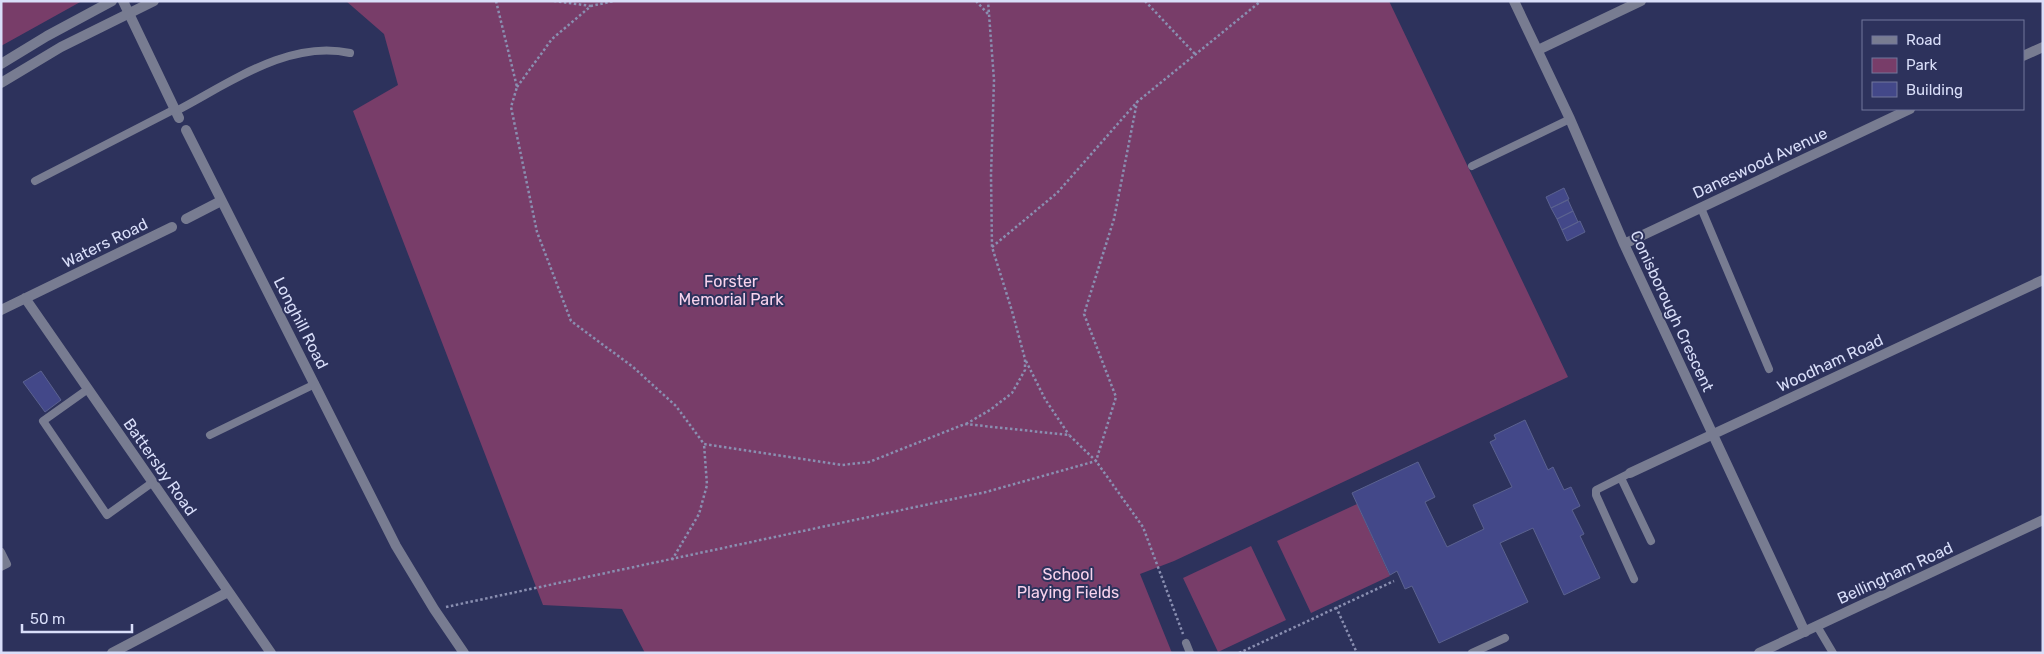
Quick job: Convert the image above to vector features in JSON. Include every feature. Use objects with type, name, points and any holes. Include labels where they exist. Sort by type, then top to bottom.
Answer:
[{"type":"street","points":[[1,64],[112,1]]},
{"type":"street","name":"Longhill Road","points":[[123,1],[177,113]]},
{"type":"street","points":[[1,82],[61,47],[154,1]]},
{"type":"street","name":"Conisborough Crescent","points":[[1514,1],[1570,119],[1624,244],[1805,632]]},
{"type":"street","points":[[1538,50],[1642,1]]},
{"type":"street","points":[[2024,56],[2043,47]]},
{"type":"street","name":"Daneswood Avenue","points":[[1624,244],[1908,110]]},
{"type":"street","name":"Longhill Road","points":[[186,130],[396,546],[434,610],[464,653]]},
{"type":"street","name":"Waters Road","points":[[186,220],[221,202]]},
{"type":"street","name":"Waters Road","points":[[1,310],[172,227]]},
{"type":"street","name":"Woodham Road","points":[[1626,475],[2043,280]]},
{"type":"street","name":"Battersby Road","points":[[25,298],[271,653]]},
{"type":"street","name":"Bellingham Road","points":[[1759,653],[2043,520]]},
{"type":"street","points":[[112,653],[228,592]]},
{"type":"lane","points":[[35,181],[177,113],[288,54],[333,49],[350,53]]},
{"type":"lane","name":"Longhill Road","points":[[177,113],[186,130]]},
{"type":"lane","points":[[1472,166],[1570,119]]},
{"type":"lane","points":[[1701,208],[1769,369]]},
{"type":"lane","name":"Waters Road","points":[[172,227],[186,220]]},
{"type":"lane","points":[[210,435],[315,384]]},
{"type":"lane","points":[[88,389],[43,421],[107,515],[153,482]]},
{"type":"lane","points":[[1634,579],[1596,495],[1596,490],[1626,475],[1651,541]]},
{"type":"lane","points":[[1,552],[7,564],[1,567]]},
{"type":"lane","points":[[1817,626],[1833,653]]},
{"type":"lane","points":[[1472,653],[1505,638]]},
{"type":"lane","points":[[1186,643],[1190,653]]},
{"type":"path","points":[[496,1],[517,87]]},
{"type":"path","points":[[554,1],[592,6],[614,1]]},
{"type":"path","points":[[976,1],[989,15]]},
{"type":"path","points":[[988,1],[994,80],[991,175],[992,247],[1025,359],[1045,399],[1069,435],[1096,461],[1143,527],[1186,643]]},
{"type":"path","points":[[1145,1],[1195,54]]},
{"type":"path","points":[[992,247],[1057,193],[1136,102],[1261,1]]},
{"type":"path","points":[[592,6],[552,39],[517,87],[511,107],[537,232],[571,321],[633,367],[676,406],[704,444],[708,485],[699,514],[672,560]]},
{"type":"path","points":[[1096,461],[1116,397],[1084,314],[1114,219],[1136,102]]},
{"type":"path","points":[[704,444],[842,465],[869,462],[965,424],[990,410],[1012,393],[1025,370],[1025,359]]},
{"type":"path","points":[[965,424],[1069,435]]},
{"type":"path","points":[[434,610],[986,492],[1096,461]]},
{"type":"path","points":[[1239,653],[1394,581]]},
{"type":"path","points":[[1336,608],[1357,653]]},
{"type":"green space","points":[[1,1],[82,1],[1,46]]},
{"type":"green space","name":"Forster Memorial Park","points":[[346,1],[1389,1],[1568,377],[1174,561],[1140,574],[1172,653],[645,653],[622,609],[543,605],[353,111],[398,85],[384,34]]},
{"type":"green space","points":[[1357,504],[1390,576],[1311,613],[1277,541]]},
{"type":"green space","points":[[1251,546],[1286,620],[1218,652],[1183,578]]},
{"type":"building","points":[[1564,188],[1569,199],[1551,208],[1546,197]]},
{"type":"building","points":[[1568,200],[1573,211],[1557,219],[1551,208]]},
{"type":"building","points":[[1573,211],[1578,222],[1562,230],[1557,219]]},
{"type":"building","points":[[1580,221],[1585,232],[1567,241],[1562,230]]},
{"type":"building","points":[[41,371],[61,400],[45,412],[23,382]]},
{"type":"building","points":[[1525,420],[1548,470],[1553,467],[1564,490],[1571,487],[1580,506],[1572,510],[1584,534],[1580,536],[1600,578],[1564,595],[1533,528],[1500,543],[1528,602],[1439,643],[1412,586],[1405,589],[1397,571],[1390,575],[1352,493],[1418,462],[1435,497],[1425,502],[1447,547],[1484,529],[1473,505],[1512,487],[1490,442],[1496,439],[1494,435]]},
{"type":"park label","name":"School Playing Fields","points":[[1068,583]]}]
